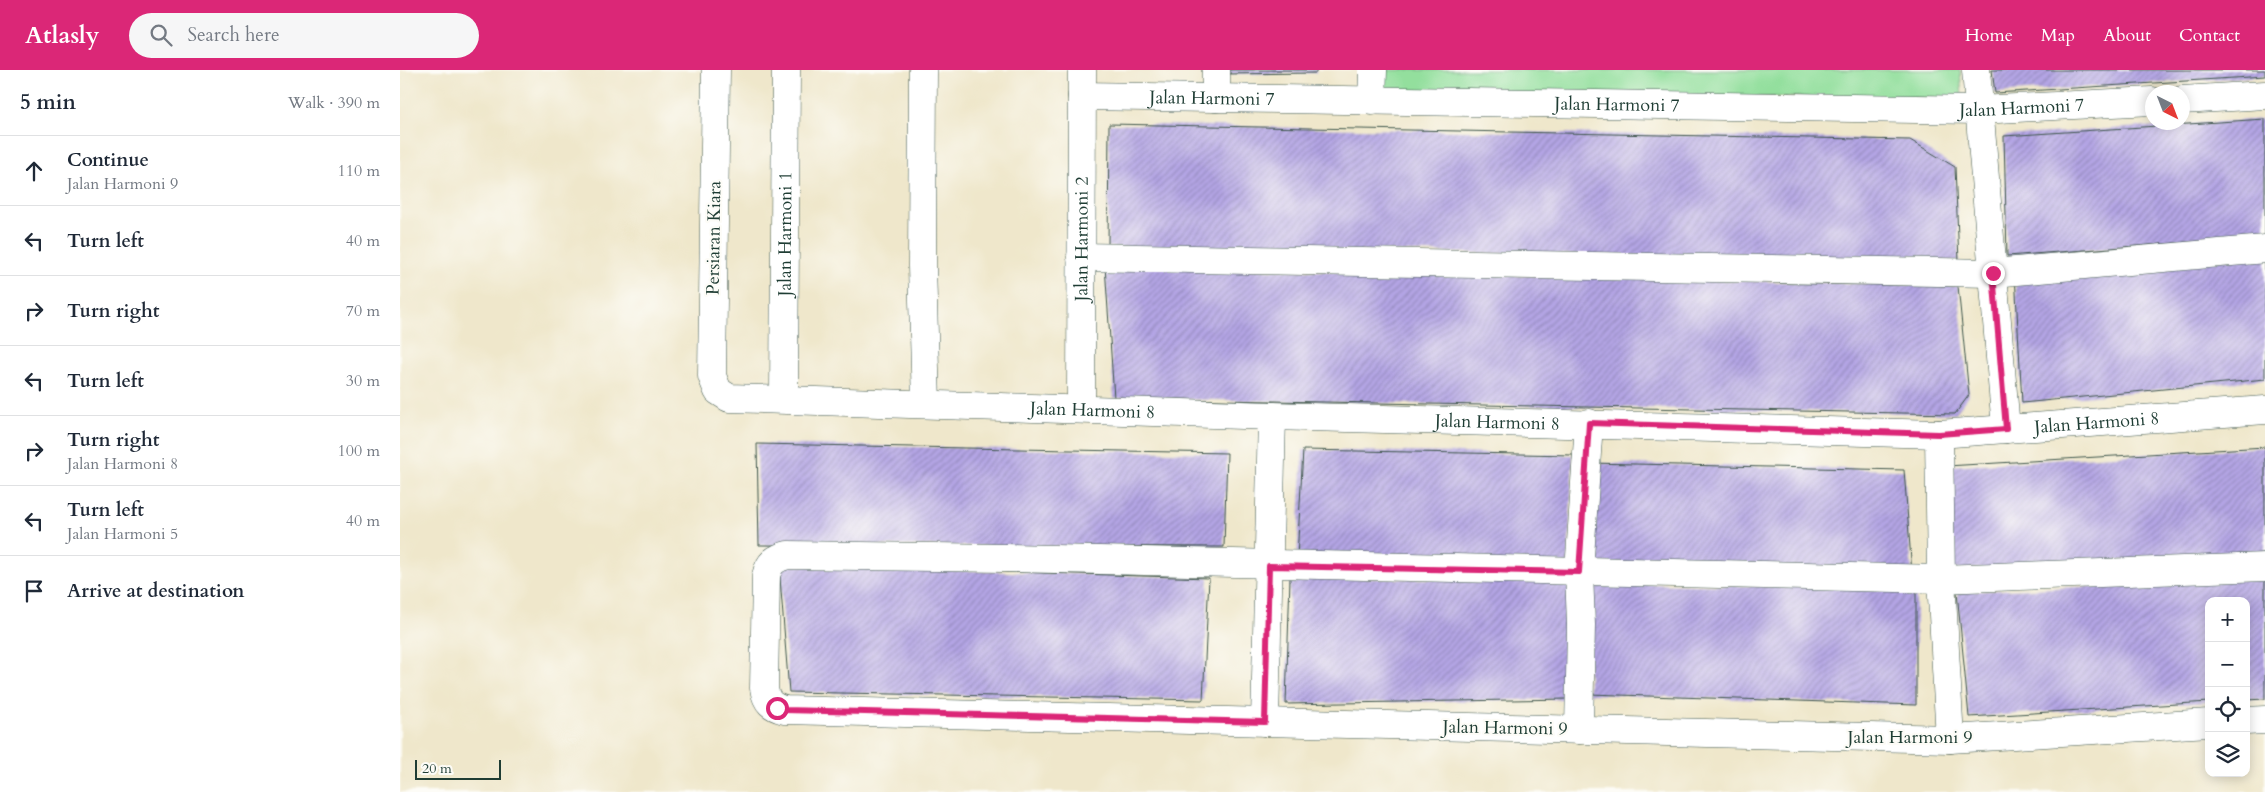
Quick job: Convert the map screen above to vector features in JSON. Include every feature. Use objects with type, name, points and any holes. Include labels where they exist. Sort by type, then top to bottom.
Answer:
[{"type":"street","name":"Persiaran Kiara","points":[[716,70],[712,376],[718,391],[730,398]]},
{"type":"street","name":"Jalan Harmoni 1","points":[[784,399],[786,70]]},
{"type":"street","points":[[923,70],[922,266],[926,403]]},
{"type":"street","points":[[1216,70],[1216,98]]},
{"type":"street","points":[[1372,101],[1373,70]]},
{"type":"street","points":[[1976,70],[2006,429]]},
{"type":"street","name":"Jalan Harmoni 7","points":[[1082,83],[1216,98],[1372,101],[1980,110],[2145,101]]},
{"type":"street","name":"Jalan Harmoni 2","points":[[1081,408],[1082,83]]},
{"type":"street","points":[[2190,100],[2265,95]]},
{"type":"street","points":[[1081,257],[1993,273],[2265,249]]},
{"type":"street","name":"Jalan Harmoni 8","points":[[730,398],[1081,408],[1272,416],[1589,423],[1939,434],[2265,410]]},
{"type":"street","points":[[1265,722],[1272,416]]},
{"type":"street","points":[[1579,730],[1581,625],[1579,572],[1589,423]]},
{"type":"street","points":[[1939,434],[1940,580],[1950,739]]},
{"type":"street","name":"Jalan Harmoni 9","points":[[1269,566],[1006,558],[788,555],[780,557],[773,561],[766,576],[765,697],[777,708],[802,710],[1950,739],[2205,723]]},
{"type":"street","points":[[1269,566],[1940,580],[2265,567]]},
{"type":"street","points":[[2250,721],[2265,720]]},
{"type":"green space","points":[[1366,70],[1960,70],[1962,98],[1366,95]]},
{"type":"building","points":[[1224,70],[1316,70],[1316,73],[1223,74]]},
{"type":"building","points":[[1992,70],[2265,70],[2265,76],[1995,93]]},
{"type":"building","points":[[2265,119],[2265,236],[2007,256],[2004,136],[2145,127],[2145,130],[2190,130],[2190,124]]},
{"type":"building","points":[[1109,124],[1910,140],[1955,167],[1959,261],[1108,247]]},
{"type":"building","points":[[2265,256],[2265,379],[2022,403],[2015,274]]},
{"type":"building","points":[[1105,266],[1958,286],[1969,395],[1955,414],[1114,398]]},
{"type":"building","points":[[757,444],[1227,453],[1224,547],[759,545]]},
{"type":"building","points":[[2265,447],[2265,553],[1948,570],[1947,466]]},
{"type":"building","points":[[1303,450],[1573,455],[1568,565],[1297,558]]},
{"type":"building","points":[[1589,463],[1904,470],[1912,573],[1590,563]]},
{"type":"building","points":[[779,565],[1209,578],[1203,700],[789,692]]},
{"type":"building","points":[[1290,578],[1571,580],[1568,699],[1286,704]]},
{"type":"building","points":[[2265,579],[2265,699],[2250,700],[2250,597],[2205,597],[2205,702],[1969,717],[1957,592]]},
{"type":"building","points":[[1587,583],[1916,589],[1916,705],[1589,694]]},
{"type":"route","points":[[777,708],[785,710],[1265,722],[1269,566],[1579,572],[1589,423],[1939,434],[2006,429],[1993,273]]}]
